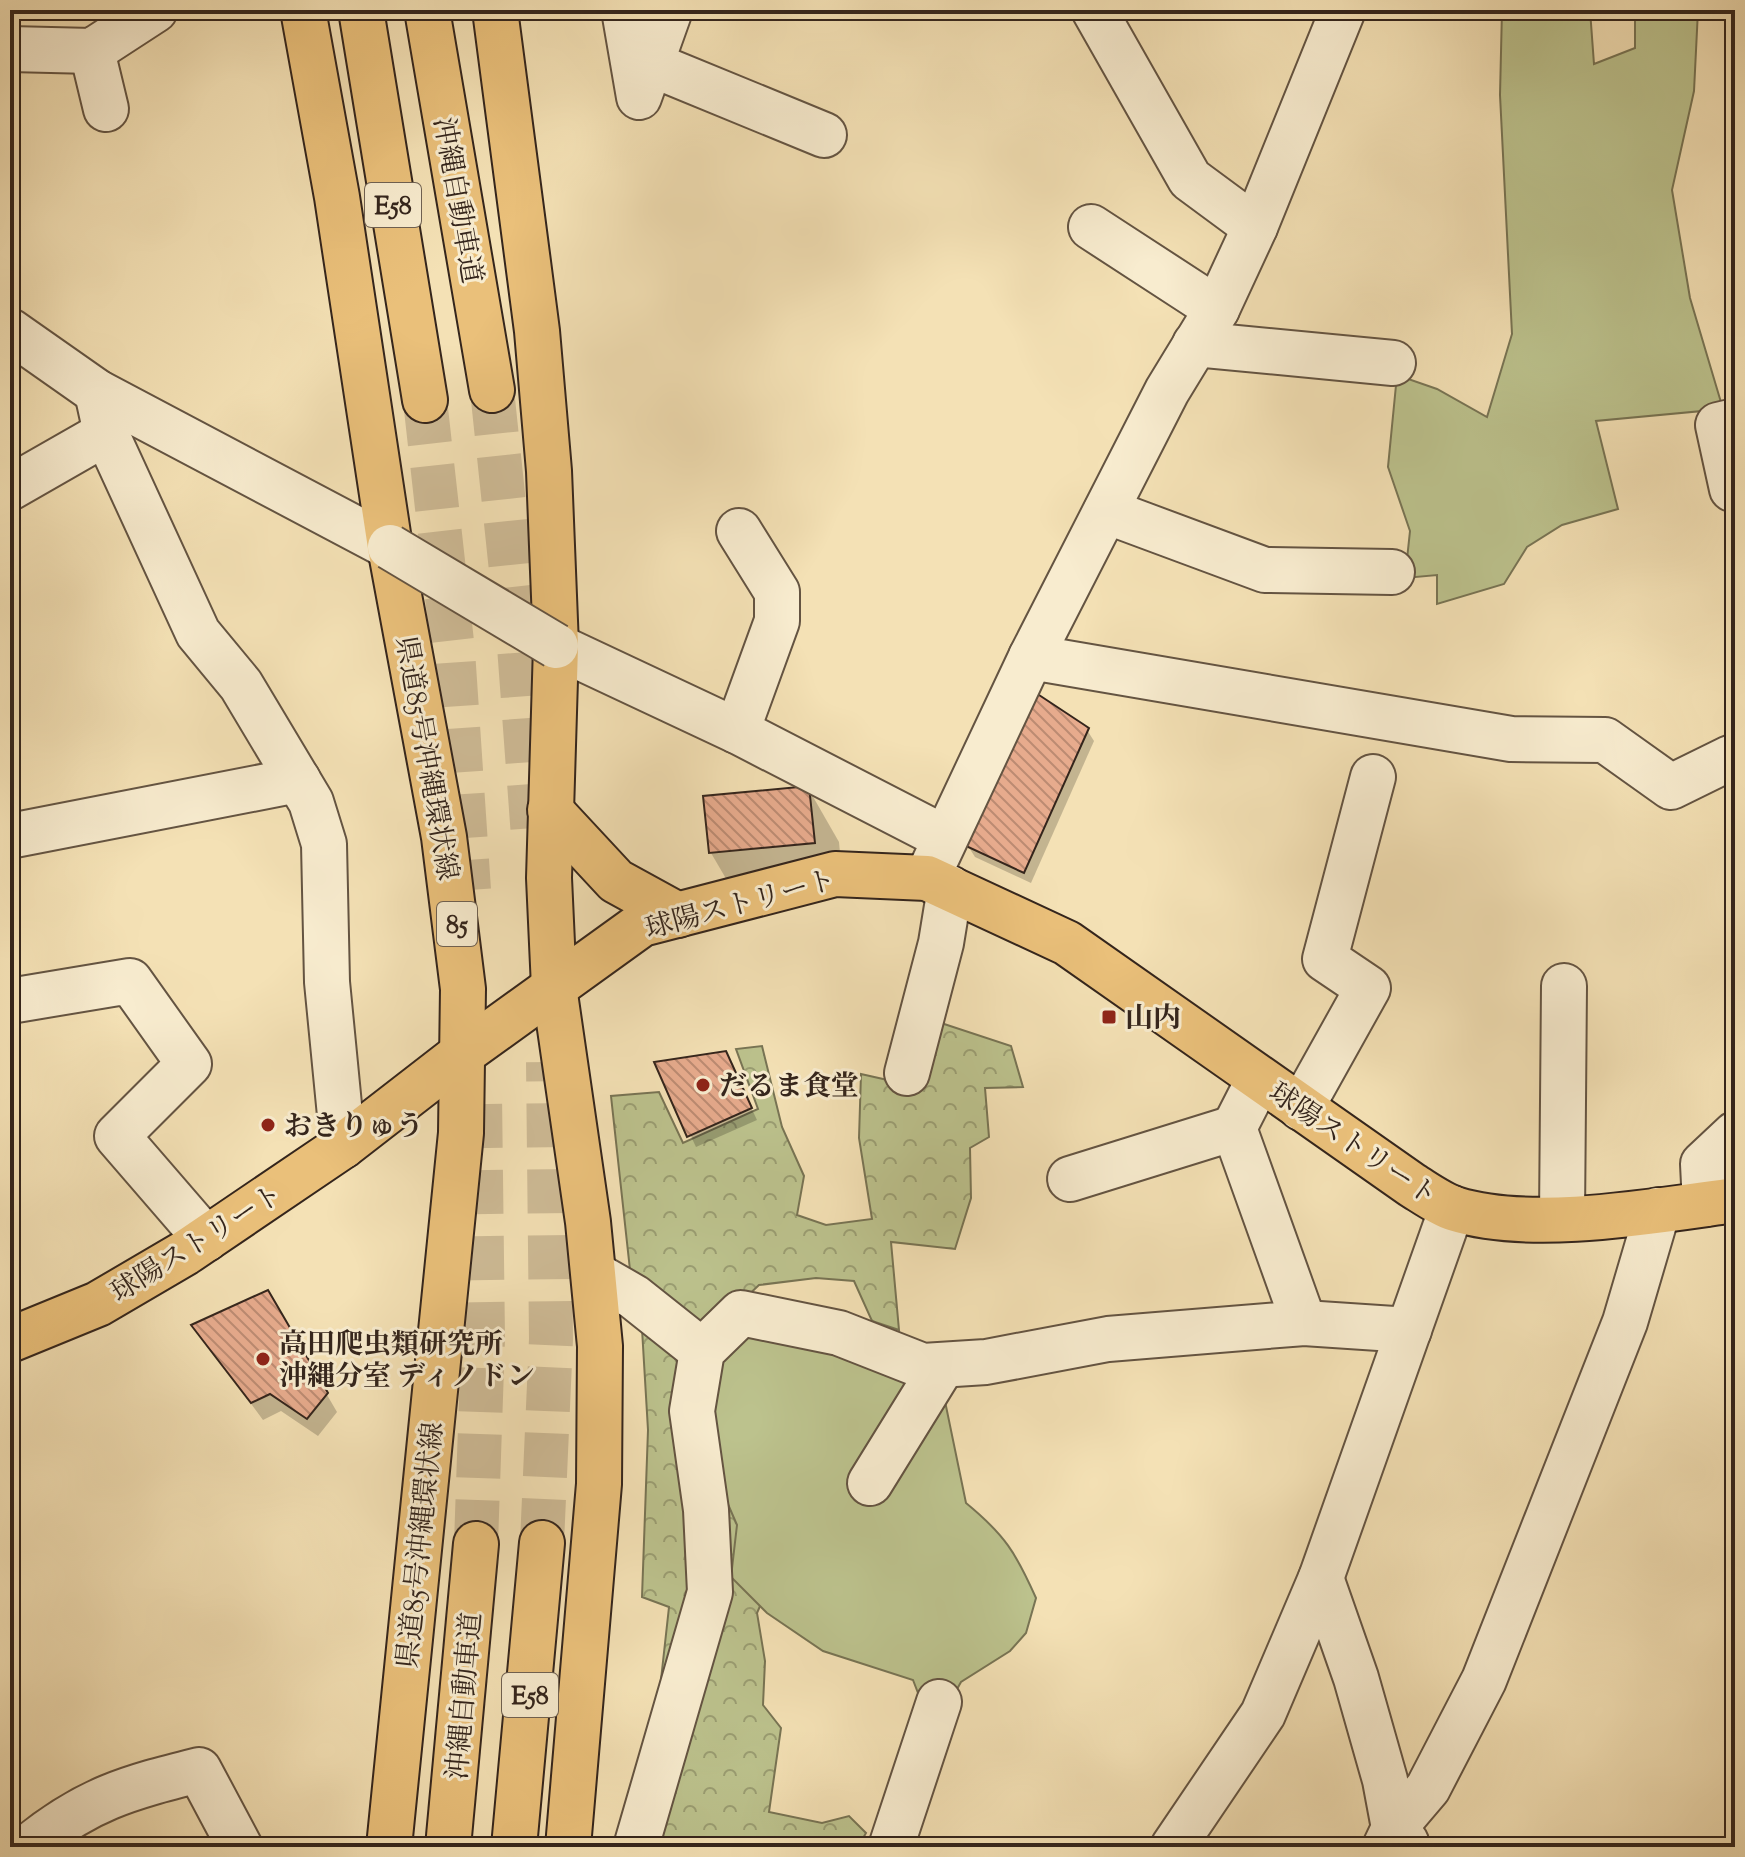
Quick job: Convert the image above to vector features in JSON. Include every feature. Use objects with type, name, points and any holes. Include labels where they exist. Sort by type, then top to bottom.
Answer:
[{"type":"main road","name":"県道85号沖縄環状線","points":[[303,10],[337,197],[390,547],[454,898],[463,989],[461,1133],[389,1847]]},
{"type":"main road","name":"E58","points":[[361,10],[425,400]]},
{"type":"main road","name":"沖縄自動車道","points":[[427,10],[492,390]]},
{"type":"main road","points":[[495,10],[537,331],[549,471],[556,646],[550,810],[554,987],[594,1274],[601,1410],[599,1484],[568,1847]]},
{"type":"main road","points":[[550,810],[616,881],[678,915]]},
{"type":"main road","name":"球陽ストリート","points":[[10,1340],[98,1304],[206,1239],[343,1146],[463,1053],[642,924],[835,874],[938,883],[1067,943],[1301,1108],[1452,1208],[1497,1218],[1562,1217],[1720,1202]]},
{"type":"main road","name":"E58","points":[[514,1847],[542,1543]]},
{"type":"main road","name":"沖縄自動車道","points":[[448,1847],[476,1544]]},
{"type":"street","points":[[10,49],[92,51],[155,10]]},
{"type":"street","points":[[624,10],[639,97],[670,10]]},
{"type":"street","points":[[1094,10],[1190,179],[1255,227]]},
{"type":"street","points":[[907,1073],[941,943],[938,883],[943,837],[1031,657],[1255,227],[1343,10]]},
{"type":"street","points":[[92,51],[106,109]]},
{"type":"street","points":[[651,64],[824,135]]},
{"type":"street","points":[[1091,227],[1206,326],[1393,363]]},
{"type":"street","points":[[10,331],[102,413],[390,547],[556,646],[737,731],[943,837]]},
{"type":"street","points":[[10,488],[102,413]]},
{"type":"street","points":[[102,413],[198,633],[241,685],[311,802],[324,844],[327,982],[343,1146]]},
{"type":"street","points":[[1732,489],[1718,425],[1735,421]]},
{"type":"street","points":[[1106,511],[1265,570],[1392,572]]},
{"type":"street","points":[[737,731],[777,621],[777,592],[739,531]]},
{"type":"street","points":[[1031,657],[1511,739],[1605,740],[1671,787],[1730,758],[1735,759]]},
{"type":"street","points":[[1301,1108],[1368,988],[1325,959],[1373,777]]},
{"type":"street","points":[[10,836],[298,780]]},
{"type":"street","points":[[10,1001],[130,981],[189,1064],[117,1136],[206,1239]]},
{"type":"street","points":[[1562,1217],[1564,986]]},
{"type":"street","points":[[1070,1179],[1234,1128],[1259,1079]]},
{"type":"street","points":[[1234,1128],[1304,1323]]},
{"type":"street","points":[[1720,1202],[1703,1164],[1735,1134]]},
{"type":"street","points":[[1173,1847],[1263,1714],[1321,1578],[1452,1208]]},
{"type":"street","points":[[1396,1841],[1428,1788],[1484,1680],[1625,1322],[1658,1210]]},
{"type":"street","points":[[594,1274],[634,1297],[702,1351]]},
{"type":"street","points":[[636,1847],[710,1592],[706,1510],[692,1411],[702,1351],[741,1313],[839,1333],[923,1366],[986,1362],[1108,1339],[1304,1323],[1409,1330]]},
{"type":"street","points":[[870,1483],[943,1365]]},
{"type":"street","points":[[1321,1578],[1356,1678],[1385,1780],[1396,1841]]},
{"type":"street","points":[[891,1847],[939,1702]]},
{"type":"street","points":[[28,1847],[63,1819],[125,1788],[199,1770],[240,1847]]},
{"type":"green space","points":[[1502,10],[1590,10],[1594,64],[1635,48],[1635,10],[1698,10],[1694,91],[1672,190],[1690,298],[1723,409],[1596,421],[1618,509],[1562,525],[1527,547],[1504,584],[1437,604],[1437,575],[1405,578],[1410,531],[1388,467],[1397,375],[1437,389],[1487,417],[1512,334],[1500,95]]},
{"type":"green space","points":[[932,1020],[1011,1046],[1023,1087],[985,1088],[989,1137],[970,1148],[971,1198],[955,1249],[891,1242],[899,1330],[872,1321],[854,1281],[816,1278],[759,1285],[703,1338],[631,1279],[611,1096],[659,1092],[683,1143],[758,1109],[736,1049],[762,1046],[782,1127],[804,1176],[797,1215],[826,1225],[872,1219],[859,1138],[861,1074],[901,1083]]},
{"type":"green space","points":[[641,1312],[689,1351],[778,1565],[757,1613],[765,1661],[763,1705],[781,1728],[769,1812],[822,1823],[849,1816],[866,1833],[858,1847],[635,1847],[655,1734],[669,1607],[642,1597],[648,1430]]},
{"type":"green space","points":[[737,1329],[940,1377],[966,1503],[991,1525],[1008,1546],[1036,1598],[1026,1633],[1010,1651],[961,1682],[933,1732],[913,1680],[823,1651],[767,1613],[731,1577],[737,1525],[700,1440],[714,1351]]},
{"type":"building","points":[[1036,693],[1089,728],[1024,873],[966,846]]},
{"type":"building","points":[[809,786],[815,843],[709,853],[703,796]]},
{"type":"building","name":"だるま食堂","points":[[726,1051],[752,1108],[687,1137],[654,1062]]},
{"type":"building","name":"高田爬虫類研究所 沖縄分室 ディノドン","points":[[268,1290],[328,1393],[307,1419],[270,1394],[251,1403],[191,1325]]},
{"type":"tunnel","points":[[492,390],[519,646],[534,850]]},
{"type":"tunnel","points":[[425,400],[453,651],[469,890]]},
{"type":"tunnel","points":[[542,1543],[551,1339],[548,1062]]},
{"type":"tunnel","points":[[476,1544],[483,1339],[480,1095]]},
{"type":"place","name":"山内","points":[[1109,1017]]},
{"type":"place","name":"だるま食堂","points":[[703,1085]]},
{"type":"place","name":"おきりゅう","points":[[268,1125]]},
{"type":"place","name":"高田爬虫類研究所 沖縄分室 ディノドン","points":[[263,1359]]}]
